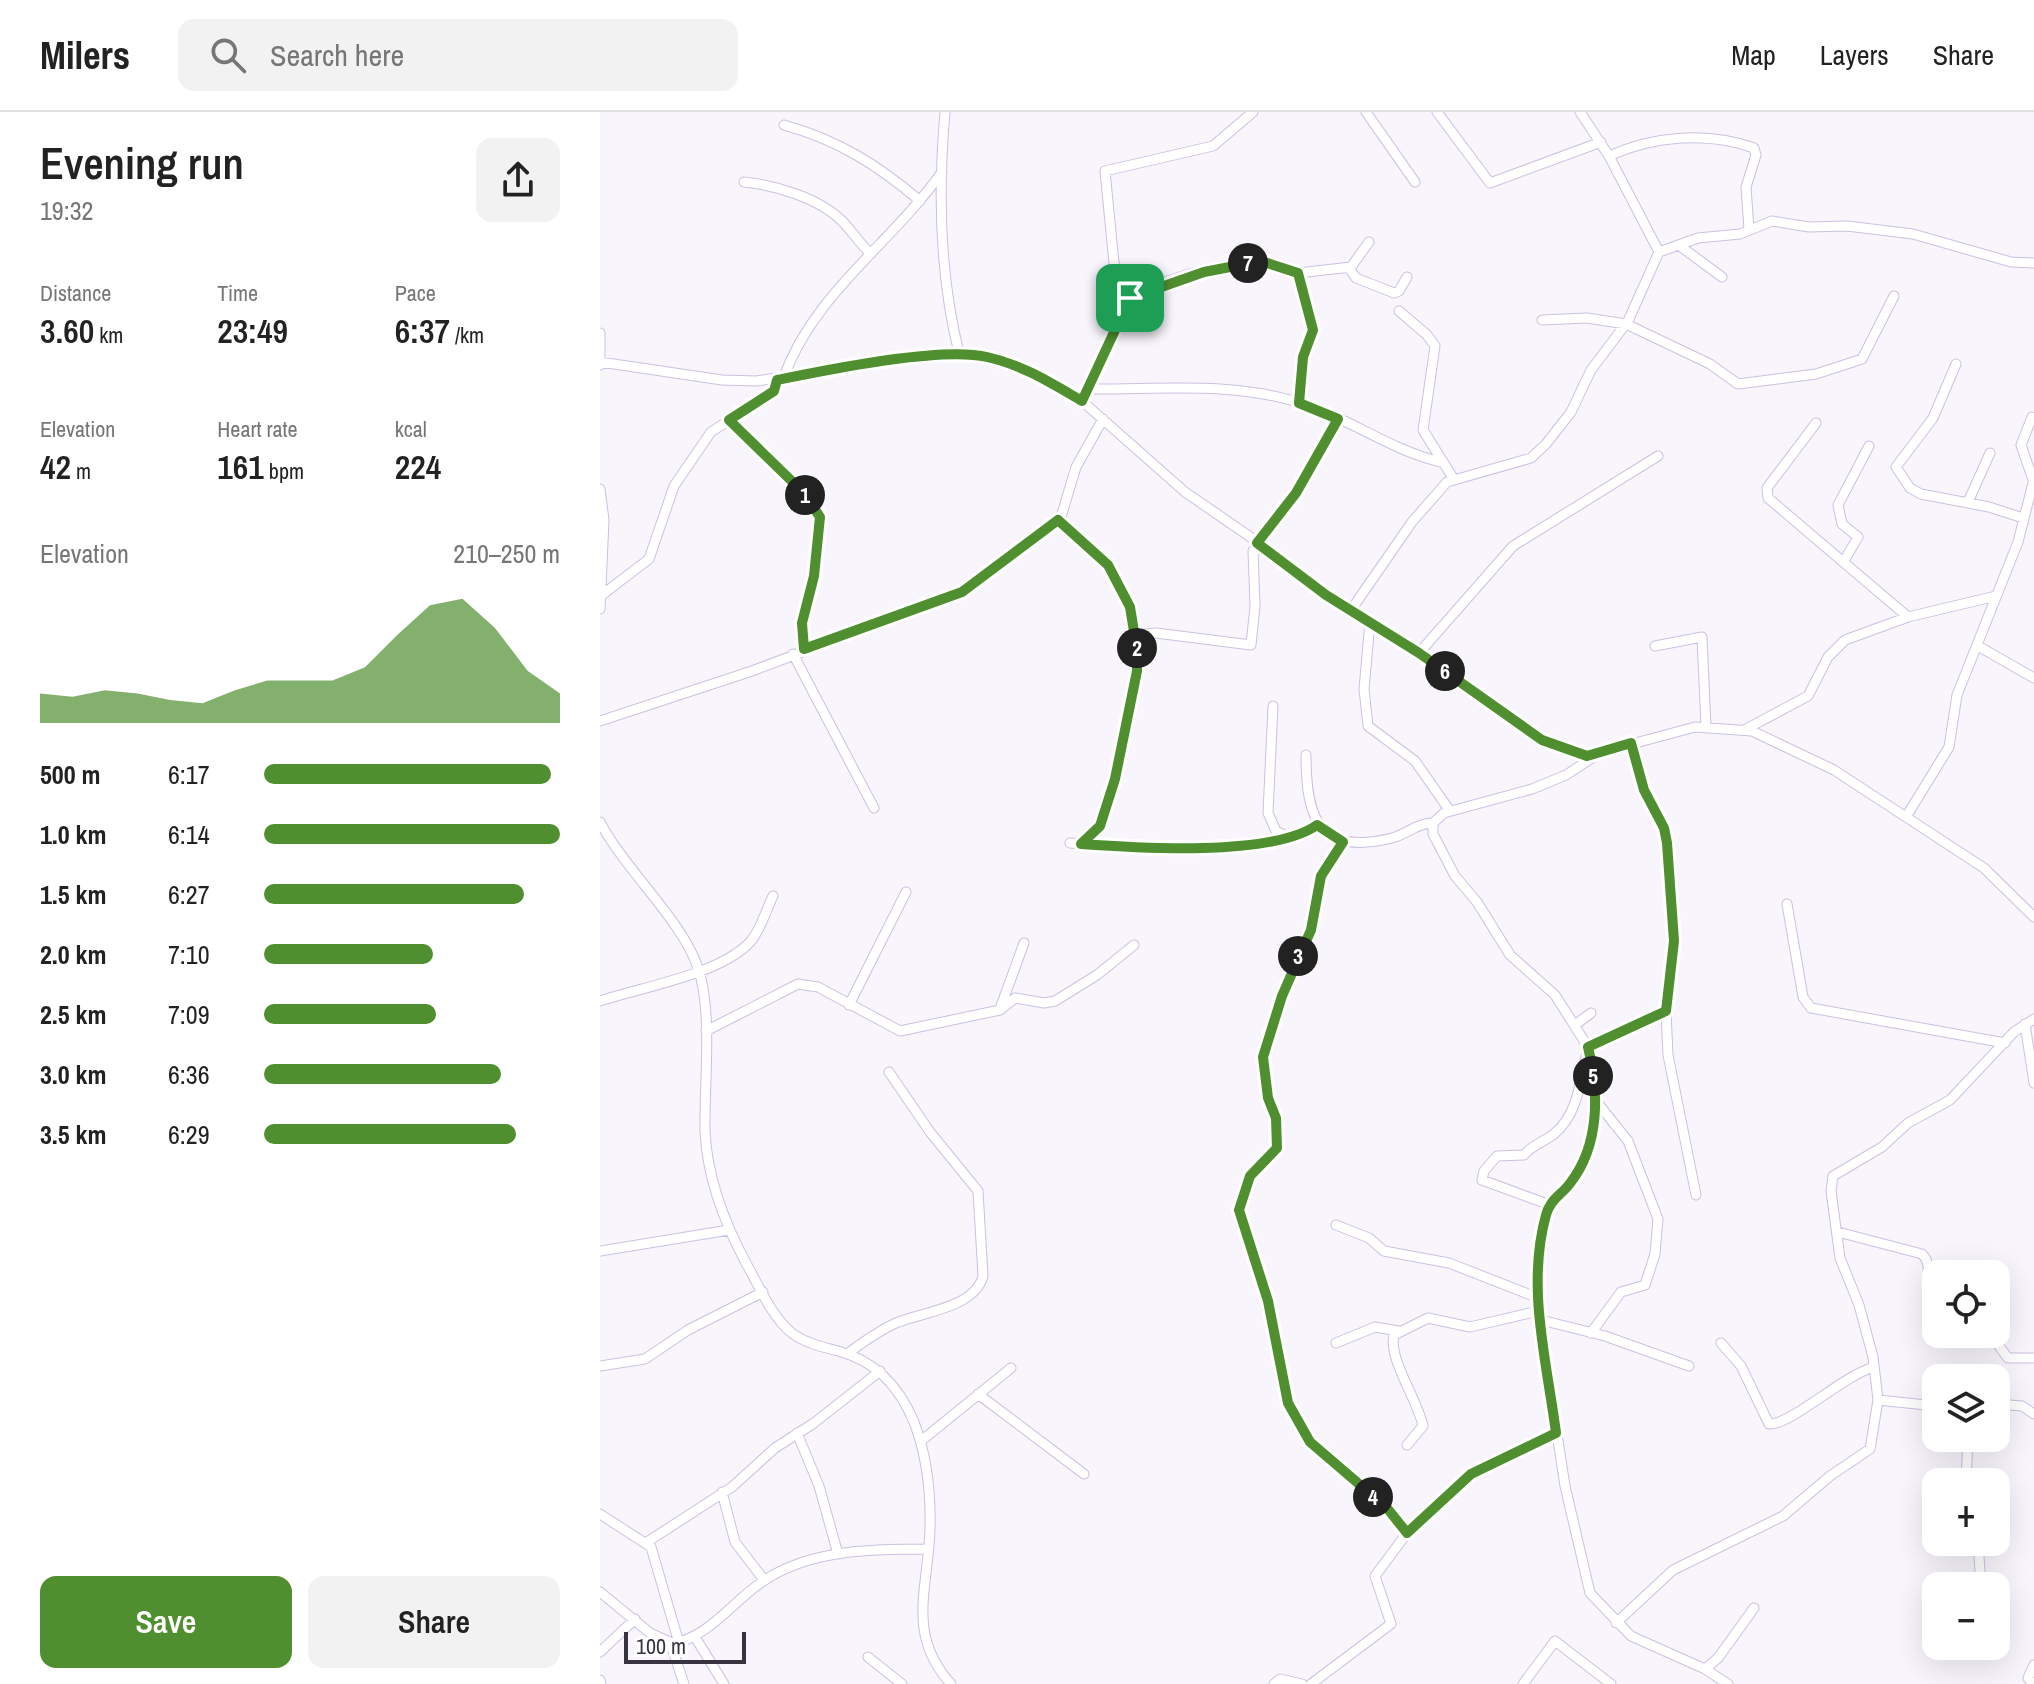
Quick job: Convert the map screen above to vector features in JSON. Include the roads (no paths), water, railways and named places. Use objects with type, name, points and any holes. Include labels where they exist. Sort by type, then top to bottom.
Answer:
[{"type":"street","points":[[945,112],[942,172],[948,309],[959,353]]},
{"type":"street","points":[[1130,298],[1114,263],[1105,171],[1213,146],[1253,112]]},
{"type":"street","points":[[1366,112],[1415,182]]},
{"type":"street","points":[[1437,112],[1490,183],[1601,142]]},
{"type":"street","points":[[1580,112],[1609,156],[1659,252]]},
{"type":"street","points":[[784,125],[850,149],[893,176],[920,201]]},
{"type":"street","points":[[1609,156],[1660,139],[1719,140],[1754,148],[1756,155],[1746,187],[1749,230]]},
{"type":"street","points":[[602,595],[649,559],[674,486],[711,432],[774,391],[801,340],[831,294],[920,201],[942,172]]},
{"type":"street","points":[[744,182],[769,185],[815,204],[839,219],[853,238],[871,254]]},
{"type":"street","points":[[1351,610],[1412,522],[1453,478],[1535,456],[1571,412],[1591,370],[1626,324],[1659,252],[1698,238],[1749,230],[1772,221],[1809,227],[1847,226],[1913,234],[2011,262],[2034,263]]},
{"type":"street","points":[[1082,401],[1130,298],[1164,283],[1248,263],[1273,263],[1298,273],[1349,268],[1369,242]]},
{"type":"street","points":[[1680,246],[1722,277]]},
{"type":"street","points":[[1349,268],[1356,278],[1394,293],[1399,291],[1407,277]]},
{"type":"street","points":[[1298,273],[1313,330],[1303,357],[1299,403]]},
{"type":"street","points":[[1542,320],[1587,318],[1626,324],[1710,364],[1735,383],[1752,383],[1824,372],[1862,359],[1894,296]]},
{"type":"street","points":[[1399,311],[1435,346],[1423,430],[1453,478]]},
{"type":"street","points":[[600,333],[600,363],[722,380],[780,380],[959,353],[1019,367],[1082,401],[1165,477],[1351,610],[1419,653],[1542,740],[1577,755],[1595,756]]},
{"type":"street","points":[[1956,364],[1933,418],[1896,465],[1915,492],[1968,502],[2023,518]]},
{"type":"street","points":[[1087,389],[1229,389],[1299,403],[1412,455],[1441,462]]},
{"type":"street","points":[[1906,817],[1949,747],[1957,695],[2018,542],[2034,480],[2021,445],[2032,417]]},
{"type":"street","points":[[600,721],[665,701],[962,592],[1064,513],[1076,467],[1103,419]]},
{"type":"street","points":[[1135,635],[1156,633],[1251,645],[1255,606],[1253,555],[1257,543],[1296,493],[1338,419]]},
{"type":"street","points":[[729,420],[803,492],[820,517],[814,576],[802,623],[804,649]]},
{"type":"street","points":[[1816,423],[1766,492],[1771,501],[1908,617]]},
{"type":"street","points":[[1844,561],[1858,537],[1842,524],[1838,505],[1869,446]]},
{"type":"street","points":[[1968,502],[1990,453]]},
{"type":"street","points":[[1419,653],[1513,546],[1658,456]]},
{"type":"street","points":[[600,489],[600,608]]},
{"type":"street","points":[[1058,520],[1108,565],[1130,607],[1137,671],[1115,779],[1100,826],[1075,844],[1229,847],[1290,838],[1317,825]]},
{"type":"street","points":[[1746,729],[1808,696],[1828,657],[1845,640],[1908,617],[1996,596]]},
{"type":"street","points":[[1370,622],[1364,689],[1368,726],[1415,761],[1450,811]]},
{"type":"street","points":[[1655,646],[1702,637],[1706,727]]},
{"type":"street","points":[[1978,646],[2034,678]]},
{"type":"street","points":[[793,654],[874,808]]},
{"type":"street","points":[[1273,706],[1268,813],[1276,831],[1290,838]]},
{"type":"street","points":[[1306,755],[1308,802],[1317,825],[1343,842],[1393,838],[1420,824],[1433,823],[1450,811],[1532,789],[1566,775],[1595,756],[1631,743],[1706,727],[1746,729],[1834,770],[1906,817],[1984,868],[2034,917]]},
{"type":"street","points":[[1631,743],[1644,790],[1664,828],[1667,843],[1674,941],[1666,1011],[1669,1068],[1696,1195]]},
{"type":"street","points":[[1433,823],[1434,838],[1455,876],[1477,902],[1510,955],[1555,995],[1588,1047],[1596,1117],[1579,1169],[1550,1205],[1536,1297],[1556,1433],[1587,1583],[1593,1598],[1616,1623],[1648,1645],[1705,1669],[1728,1684]]},
{"type":"street","points":[[601,825],[674,927],[699,972],[706,1031],[705,1136],[729,1230],[778,1318],[793,1334],[810,1343],[847,1354],[880,1371],[901,1395],[921,1441],[929,1486],[928,1549],[922,1610],[924,1638],[931,1660],[951,1684]]},
{"type":"street","points":[[1343,842],[1321,876],[1311,930],[1282,996],[1263,1057],[1268,1098],[1276,1118],[1277,1148],[1250,1176],[1239,1210],[1268,1301],[1276,1354],[1296,1422],[1310,1442],[1387,1508],[1407,1533]]},
{"type":"street","points":[[849,1005],[906,892]]},
{"type":"street","points":[[600,1001],[699,972],[731,956],[752,940],[773,896]]},
{"type":"street","points":[[1787,904],[1803,997],[1811,1008],[2005,1043]]},
{"type":"street","points":[[1000,1010],[1024,943]]},
{"type":"street","points":[[706,1031],[798,984],[818,987],[900,1031],[1000,1010],[1015,998],[1044,1003],[1055,1001],[1097,975],[1134,945]]},
{"type":"street","points":[[1588,1047],[1666,1011]]},
{"type":"street","points":[[1575,1025],[1591,1013]]},
{"type":"street","points":[[1616,1623],[1673,1570],[1690,1559],[1776,1521],[1830,1476],[1866,1454],[1873,1441],[1878,1400],[1874,1367],[1859,1305],[1840,1258],[1831,1191],[1833,1176],[1882,1147],[1908,1123],[1950,1100],[2005,1043],[2030,1022]]},
{"type":"street","points":[[2030,1022],[2034,1083]]},
{"type":"street","points":[[1550,1205],[1482,1180],[1484,1171],[1497,1156],[1524,1155],[1536,1142],[1554,1134],[1572,1110],[1588,1047]]},
{"type":"street","points":[[847,1354],[897,1322],[969,1296],[978,1288],[983,1276],[978,1191],[930,1132],[889,1072]]},
{"type":"street","points":[[1591,1333],[1621,1292],[1645,1285],[1660,1233],[1658,1219],[1628,1141],[1596,1101]]},
{"type":"street","points":[[1336,1225],[1369,1238],[1384,1251],[1449,1263],[1536,1297]]},
{"type":"street","points":[[600,1251],[729,1230]]},
{"type":"street","points":[[1838,1232],[1922,1254],[1926,1260]]},
{"type":"street","points":[[600,1366],[645,1359],[688,1330],[763,1292]]},
{"type":"street","points":[[1407,1445],[1423,1426],[1418,1404],[1395,1357],[1392,1338],[1398,1331],[1433,1318],[1470,1327],[1540,1316],[1689,1366]]},
{"type":"street","points":[[1336,1343],[1375,1327],[1398,1331]]},
{"type":"street","points":[[1721,1343],[1741,1366],[1769,1424],[1784,1420],[1843,1381],[1874,1367]]},
{"type":"street","points":[[2000,1348],[2008,1358],[2034,1358]]},
{"type":"street","points":[[921,1441],[1011,1368]]},
{"type":"street","points":[[647,1542],[722,1492],[880,1371]]},
{"type":"street","points":[[978,1394],[1084,1474]]},
{"type":"street","points":[[1878,1400],[1922,1405]]},
{"type":"street","points":[[2010,1405],[2026,1407],[2034,1414]]},
{"type":"street","points":[[797,1433],[815,1474],[838,1554]]},
{"type":"street","points":[[1311,1684],[1391,1624],[1375,1576],[1407,1533],[1471,1474],[1556,1433]]},
{"type":"street","points":[[722,1492],[735,1542],[764,1580]]},
{"type":"street","points":[[600,1514],[647,1542],[657,1559],[684,1684]]},
{"type":"street","points":[[676,1644],[695,1637],[764,1580],[785,1568],[838,1554],[928,1549]]},
{"type":"street","points":[[600,1592],[635,1619],[676,1644]]},
{"type":"street","points":[[1705,1669],[1718,1658],[1754,1608]]},
{"type":"street","points":[[600,1652],[635,1619]]},
{"type":"street","points":[[695,1637],[724,1684]]},
{"type":"street","points":[[1523,1684],[1555,1641],[1611,1684]]},
{"type":"street","points":[[868,1657],[902,1684]]},
{"type":"street","points":[[2033,1684],[2028,1678],[2034,1665]]},
{"type":"street","points":[[1274,1684],[1280,1679],[1302,1684]]}]
